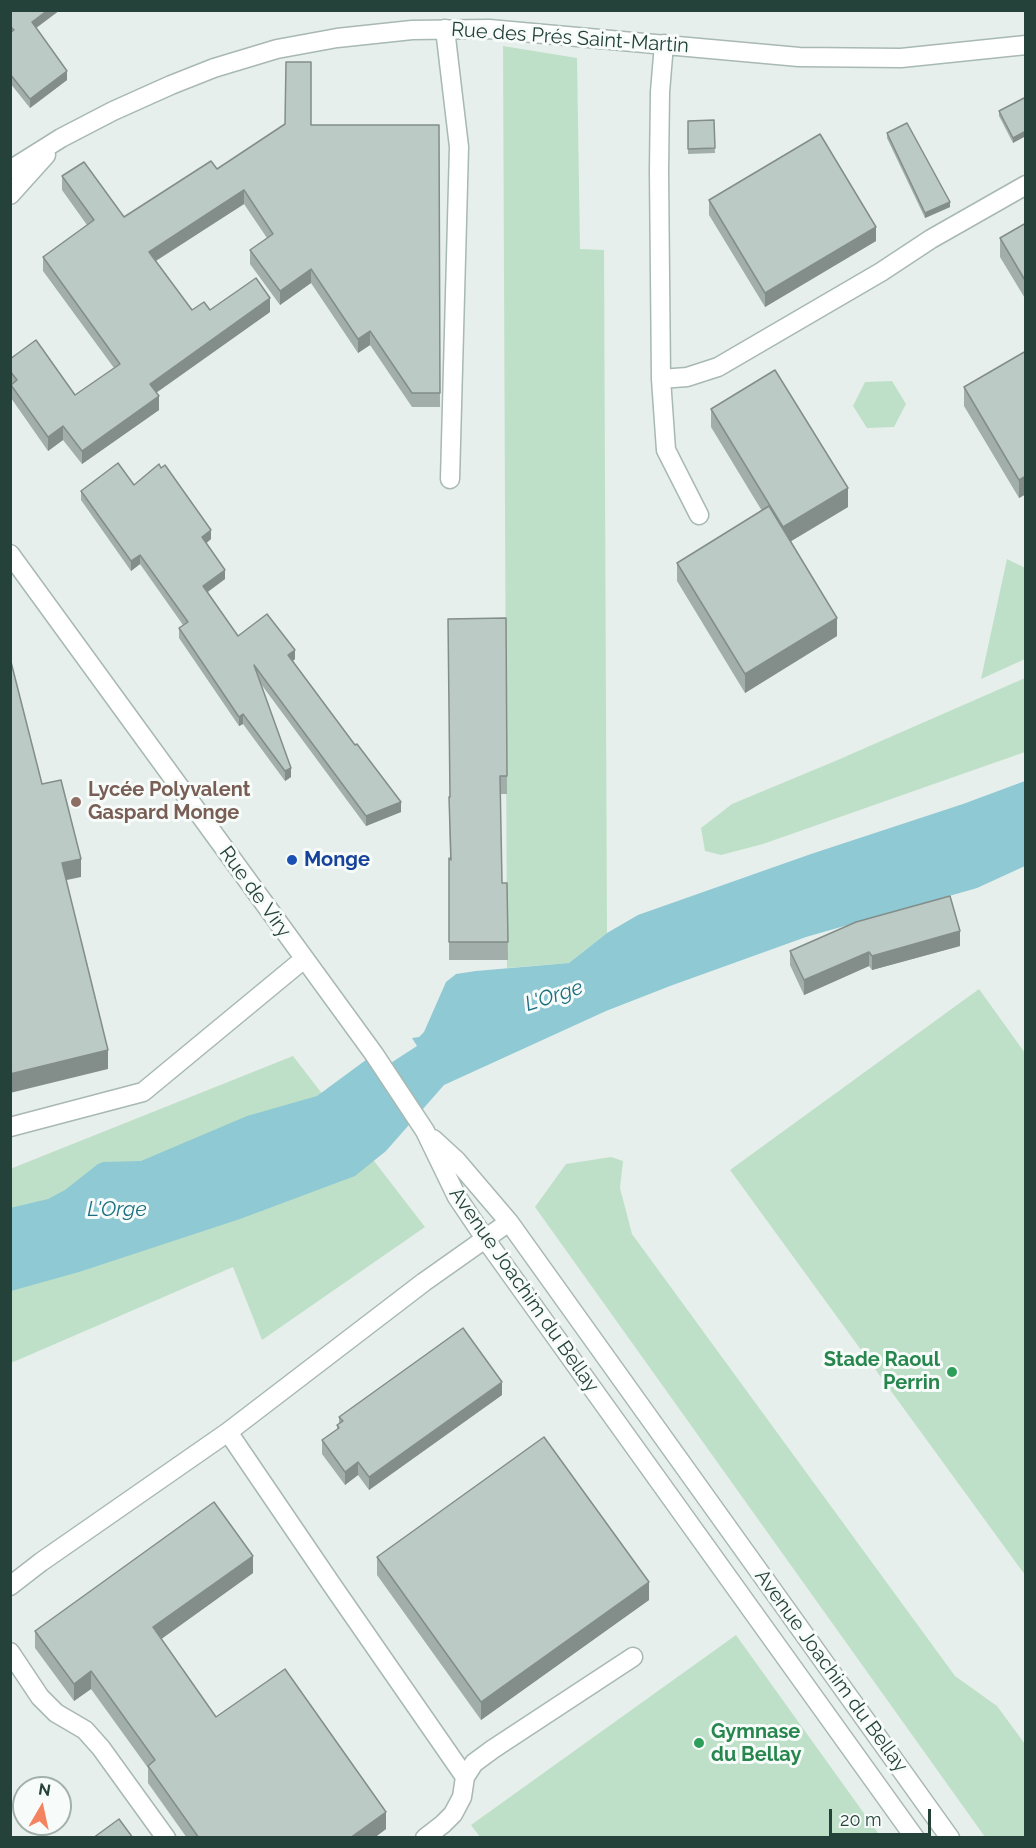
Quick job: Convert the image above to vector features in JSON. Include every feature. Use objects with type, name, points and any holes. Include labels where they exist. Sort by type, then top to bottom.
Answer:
[{"type":"street","points":[[445,29],[459,147],[450,479]]},
{"type":"street","name":"Rue des Prés Saint-Martin","points":[[10,170],[61,138],[171,85],[214,68],[277,49],[337,38],[412,30],[489,29],[799,57],[901,58],[1026,45]]},
{"type":"street","points":[[664,44],[660,92],[659,171],[661,379],[666,450],[699,515]]},
{"type":"street","name":"Rue des Prés Saint-Martin","points":[[10,195],[61,138]]},
{"type":"street","points":[[661,379],[687,377],[717,367],[1026,185]]},
{"type":"street","name":"Rue de Viry","points":[[10,554],[374,1054],[425,1131]]},
{"type":"street","points":[[10,1127],[143,1092],[304,959]]},
{"type":"street","name":"Avenue Joachim du Bellay","points":[[425,1131],[457,1161],[509,1222],[950,1838]]},
{"type":"street","name":"Avenue Joachim du Bellay","points":[[425,1131],[457,1197],[486,1240],[915,1838]]},
{"type":"street","points":[[10,1586],[228,1432],[424,1282],[509,1222]]},
{"type":"street","points":[[228,1432],[465,1777]]},
{"type":"street","points":[[10,1652],[40,1697],[57,1713],[85,1730],[101,1748],[165,1838]]},
{"type":"street","points":[[425,1838],[453,1814],[462,1797],[465,1777],[474,1763],[633,1657]]},
{"type":"green space","points":[[503,46],[577,58],[580,249],[604,250],[607,933],[569,963],[507,968]]},
{"type":"green space","points":[[892,381],[906,404],[894,427],[867,428],[853,406],[865,382]]},
{"type":"green space","points":[[1007,559],[1025,568],[1025,659],[981,679]]},
{"type":"green space","points":[[1025,678],[1025,752],[763,844],[721,855],[705,851],[701,828],[732,804]]},
{"type":"green space","name":"Stade Raoul Perrin","points":[[979,989],[1025,1053],[1025,1575],[730,1170]]},
{"type":"green space","points":[[293,1056],[425,1227],[262,1340],[233,1267],[11,1363],[10,1169]]},
{"type":"green space","points":[[611,1157],[623,1161],[620,1188],[632,1234],[955,1676],[997,1706],[1025,1744],[1025,1837],[985,1837],[535,1207],[566,1164]]},
{"type":"green space","name":"Gymnase du Bellay","points":[[736,1635],[881,1837],[480,1837],[471,1825]]},
{"type":"water","name":"L'Orge","points":[[1025,781],[1025,866],[977,888],[806,937],[606,1011],[444,1085],[386,1151],[355,1176],[240,1219],[79,1272],[11,1291],[10,1208],[48,1199],[65,1190],[103,1162],[141,1161],[247,1116],[317,1096],[374,1054],[383,1068],[417,1046],[412,1038],[419,1037],[424,1032],[446,982],[456,974],[569,963],[607,933],[638,915]]},
{"type":"building","points":[[10,10],[48,10],[32,22],[67,71],[30,99],[10,74],[10,33],[14,30],[10,26]]},
{"type":"building","points":[[286,62],[311,62],[311,125],[439,125],[440,393],[412,393],[370,331],[358,339],[311,269],[280,291],[250,250],[273,234],[244,190],[149,252],[192,310],[204,302],[210,310],[256,278],[270,298],[150,384],[159,396],[82,451],[63,426],[48,437],[11,385],[17,380],[10,371],[10,359],[36,340],[75,395],[120,364],[43,257],[94,220],[62,176],[84,162],[124,217],[211,161],[217,169],[285,124]]},
{"type":"building","points":[[1026,97],[1026,131],[1013,138],[999,111]]},
{"type":"building","points":[[714,120],[715,148],[688,149],[688,121]]},
{"type":"building","points":[[907,123],[950,202],[925,213],[887,133]]},
{"type":"building","points":[[820,134],[876,227],[765,293],[709,200]]},
{"type":"building","points":[[1026,223],[1026,282],[1000,238]]},
{"type":"building","points":[[1026,351],[1026,476],[1019,480],[964,387]]},
{"type":"building","points":[[775,370],[848,488],[783,527],[711,409]]},
{"type":"building","points":[[118,463],[134,485],[159,464],[161,468],[165,465],[211,530],[202,537],[225,570],[203,586],[238,636],[267,614],[295,650],[288,655],[401,802],[366,816],[254,665],[291,768],[285,771],[243,714],[239,717],[179,628],[188,622],[140,555],[131,561],[81,491]]},
{"type":"building","points":[[769,506],[837,618],[745,674],[677,563]]},
{"type":"building","points":[[506,618],[507,776],[500,776],[502,883],[507,883],[508,942],[449,942],[449,858],[451,860],[448,619]]},
{"type":"building","points":[[10,658],[42,784],[61,780],[81,859],[62,863],[108,1050],[10,1074]]},
{"type":"building","points":[[950,896],[960,931],[872,956],[869,952],[804,980],[790,951],[856,922]]},
{"type":"building","points":[[463,1328],[502,1382],[369,1477],[358,1462],[345,1472],[322,1440],[339,1428],[337,1425],[343,1421],[339,1417]]},
{"type":"building","points":[[544,1437],[649,1582],[481,1702],[377,1557]]},
{"type":"building","points":[[214,1502],[253,1556],[153,1627],[216,1717],[285,1669],[386,1812],[350,1838],[199,1838],[148,1766],[155,1760],[91,1671],[74,1684],[35,1631]]},
{"type":"building","points":[[119,1819],[133,1838],[93,1838]]},
{"type":"place","name":"Lycée Polyvalent Gaspard Monge","points":[[76,802]]},
{"type":"place","name":"Monge","points":[[292,860]]},
{"type":"place","name":"Stade Raoul Perrin","points":[[952,1372]]},
{"type":"place","name":"Gymnase du Bellay","points":[[699,1743]]}]
